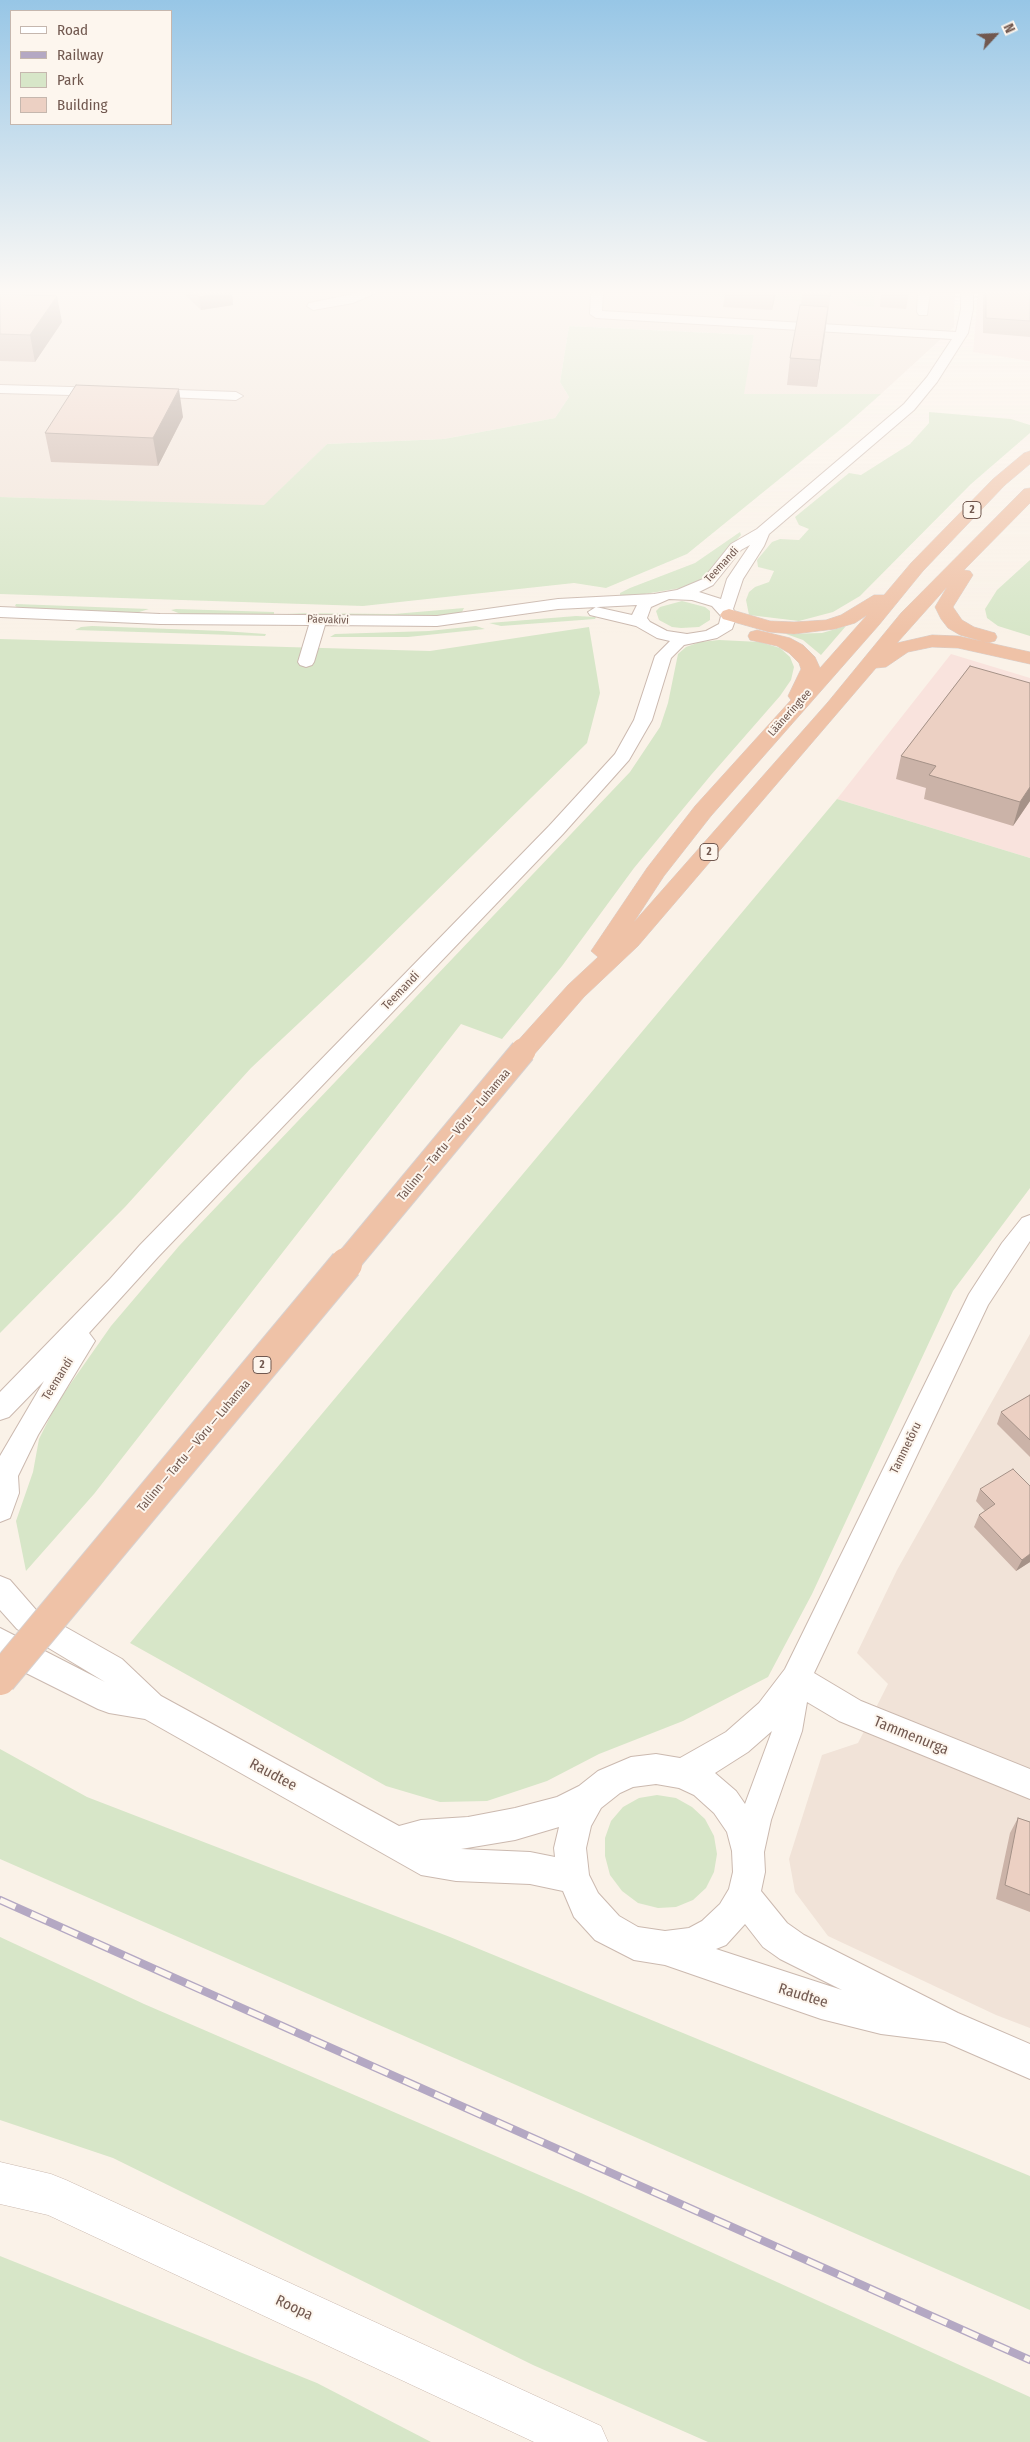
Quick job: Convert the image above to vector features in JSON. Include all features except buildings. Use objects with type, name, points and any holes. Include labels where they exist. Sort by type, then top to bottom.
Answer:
[{"type":"highway","name":"Lääneringtee","points":[[576,991],[655,873],[703,811],[872,621],[917,567],[999,482],[1030,456]]},
{"type":"highway","name":"Lääneringtee","points":[[523,1051],[576,991],[630,941],[835,706],[908,617],[1030,493]]},
{"type":"highway","points":[[1002,520],[944,607],[947,615],[955,624],[967,631],[1030,647]]},
{"type":"highway","points":[[725,618],[769,626],[794,628],[828,625],[848,619],[867,608],[882,598],[917,567]]},
{"type":"highway","points":[[725,618],[758,636],[783,642],[796,649],[808,661],[811,669],[791,711]]},
{"type":"highway","points":[[835,706],[889,654],[915,643],[932,641],[958,642],[1030,658]]},
{"type":"highway","name":"Tallinn — Tartu — Võru — Luhamaa","points":[[0,1679],[523,1051]]},
{"type":"street","name":"Teemandi","points":[[655,677],[647,626],[640,611],[645,604],[654,599],[680,594],[708,582],[736,547],[762,532],[894,422],[909,407]]},
{"type":"street","name":"Teemandi","points":[[0,1409],[119,1286],[149,1251],[556,830],[623,756],[643,720],[663,656],[678,642],[711,635],[725,618],[735,579],[757,546],[762,532]]},
{"type":"street","name":"Teemandi","points":[[680,594],[707,598],[725,618]]},
{"type":"street","name":"Päevakivi","points":[[0,619],[275,629],[317,624],[437,621],[558,604],[654,599]]},
{"type":"street","name":"Päevakivi","points":[[0,612],[418,627],[527,614],[575,611],[605,613],[647,626]]},
{"type":"street","points":[[306,662],[317,624]]},
{"type":"street","name":"Teemandi","points":[[647,626],[675,638],[687,639]]},
{"type":"street","name":"Tammetõru","points":[[681,1773],[709,1760],[737,1742],[770,1713],[796,1679],[978,1301],[1011,1249],[1030,1224]]},
{"type":"street","name":"Teemandi","points":[[2,1472],[62,1370],[119,1286]]},
{"type":"street","points":[[0,1510],[5,1493],[2,1472]]},
{"type":"street","name":"Raudtee","points":[[0,1589],[27,1620],[112,1669],[150,1706],[397,1842],[421,1859],[456,1865],[530,1868],[573,1877]]},
{"type":"street","name":"Raudtee","points":[[0,1641],[28,1658],[109,1699],[150,1706]]},
{"type":"street","name":"Tammetõru","points":[[748,1851],[755,1820],[787,1731],[796,1679]]},
{"type":"street","name":"Tammenurga","points":[[796,1679],[850,1711],[1030,1784]]},
{"type":"street","name":"Raudtee","points":[[397,1842],[421,1836],[468,1833],[515,1824],[560,1812],[590,1797],[609,1782],[631,1772],[656,1769],[681,1773],[705,1784],[725,1802],[740,1825],[748,1851],[749,1872],[744,1894],[732,1916],[714,1933],[691,1944],[665,1948]]},
{"type":"street","name":"Raudtee","points":[[590,1797],[576,1821],[570,1848],[573,1877],[586,1905],[607,1928],[634,1943],[665,1948],[821,2002],[882,2017],[946,2025]]},
{"type":"street","name":"Raudtee","points":[[744,1894],[763,1922],[775,1935],[792,1947],[946,2025],[1030,2062]]},
{"type":"street","name":"Roopa","points":[[0,2182],[51,2195],[585,2442]]},
{"type":"shaded area","points":[[0,407],[562,407],[555,418],[444,439],[327,444],[264,506],[0,497]]},
{"type":"shaded area","points":[[951,654],[1030,678],[1030,858],[837,799]]},
{"type":"shaded area","points":[[1030,1334],[1030,2028],[996,2015],[828,1936],[795,1892],[789,1859],[822,1755],[858,1743],[888,1684],[857,1653],[897,1570]]},
{"type":"green space","points":[[562,407],[866,407],[687,554],[606,588],[574,583],[363,606],[0,594],[0,497],[264,505],[327,444],[444,439],[555,418]]},
{"type":"green space","points":[[929,412],[1011,419],[1030,425],[1030,433],[971,484],[860,596],[833,612],[799,621],[749,615],[746,600],[749,592],[755,587],[769,582],[774,571],[758,567],[757,560],[772,542],[780,539],[799,540],[809,529],[799,525],[795,517],[849,473],[861,475],[910,444],[929,423]]},
{"type":"green space","points":[[740,532],[741,535],[700,581],[681,588],[620,598],[620,593],[630,588],[695,563]]},
{"type":"green space","points":[[1030,560],[1030,636],[998,626],[987,618],[985,609],[997,590]]},
{"type":"green space","points":[[682,601],[705,607],[710,611],[710,620],[699,627],[681,628],[672,627],[659,620],[656,611],[660,607]]},
{"type":"green space","points":[[16,604],[149,609],[136,613],[21,609],[15,606]]},
{"type":"green space","points":[[464,608],[462,612],[451,615],[418,617],[354,617],[287,613],[394,614]]},
{"type":"green space","points":[[171,610],[274,612],[274,614],[183,615]]},
{"type":"green space","points":[[576,616],[596,617],[595,619],[501,626],[489,623]]},
{"type":"green space","points":[[476,626],[485,629],[408,637],[330,637],[335,634],[429,631]]},
{"type":"green space","points":[[846,626],[821,655],[803,640],[786,634],[822,633]]},
{"type":"green space","points":[[81,627],[266,634],[265,636],[75,630]]},
{"type":"green space","points":[[589,627],[600,693],[587,743],[364,962],[251,1068],[125,1207],[0,1333],[0,639],[430,651]]},
{"type":"green space","points":[[719,640],[760,642],[780,648],[790,657],[794,667],[791,680],[780,696],[634,868],[562,966],[502,1039],[461,1024],[94,1494],[26,1571],[16,1521],[33,1472],[39,1439],[57,1403],[111,1326],[179,1246],[630,772],[660,727],[668,703],[678,654],[686,647],[700,642]]},
{"type":"green space","points":[[837,799],[1030,858],[1030,1188],[953,1291],[812,1594],[768,1677],[683,1721],[599,1754],[547,1781],[487,1801],[440,1802],[386,1786],[130,1643]]},
{"type":"green space","points":[[0,1749],[87,1797],[450,1937],[1030,2176],[1030,2310],[0,1859]]},
{"type":"green space","points":[[657,1795],[676,1798],[692,1807],[705,1819],[714,1836],[717,1854],[714,1872],[706,1888],[693,1900],[676,1907],[658,1908],[638,1903],[622,1891],[610,1875],[605,1856],[605,1838],[611,1821],[623,1807],[639,1798]]},
{"type":"green space","points":[[0,1937],[144,2004],[581,2193],[1030,2397],[1030,2442],[708,2442],[533,2365],[113,2158],[0,2120]]},
{"type":"green space","points":[[0,2256],[317,2383],[431,2442],[0,2442]]},
{"type":"railway","points":[[0,1900],[1030,2360]]}]
